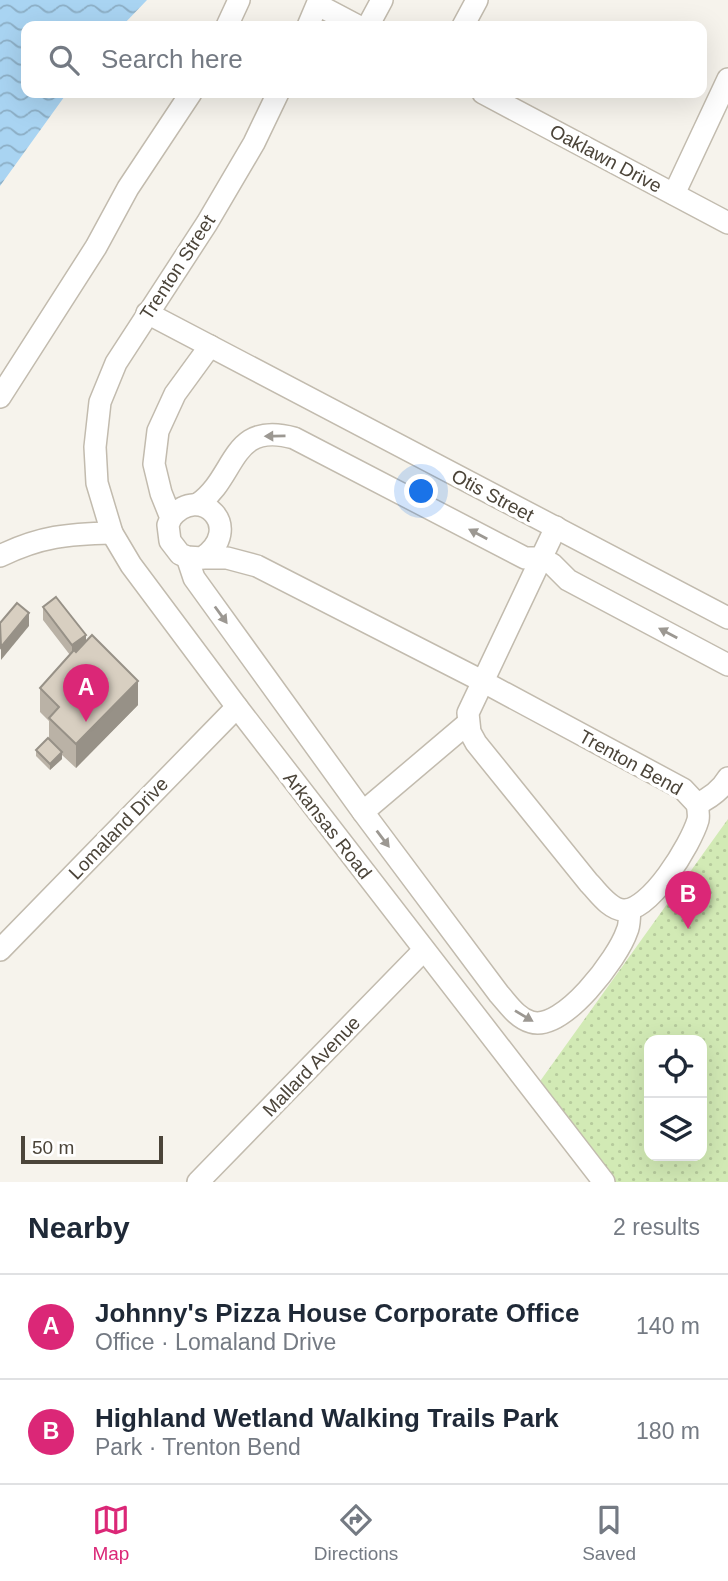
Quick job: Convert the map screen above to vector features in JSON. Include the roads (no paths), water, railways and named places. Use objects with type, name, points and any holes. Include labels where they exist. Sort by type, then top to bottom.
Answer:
[{"type":"street","points":[[229,21],[239,0]]},
{"type":"street","points":[[371,21],[382,0]]},
{"type":"street","points":[[466,21],[477,0]]},
{"type":"street","points":[[310,21],[318,3],[349,21]]},
{"type":"street","points":[[674,194],[728,79]]},
{"type":"street","points":[[0,397],[96,247],[128,188],[188,98]]},
{"type":"street","name":"Trenton Street","points":[[95,447],[100,402],[116,363],[207,223],[254,143],[276,98]]},
{"type":"street","name":"Oaklawn Drive","points":[[492,98],[728,223]]},
{"type":"street","name":"Otis Street","points":[[147,313],[728,618]]},
{"type":"street","points":[[171,518],[154,464],[158,430],[176,394],[210,346]]},
{"type":"street","points":[[195,557],[174,548],[170,541],[168,525],[171,518],[183,507],[198,504],[210,495],[244,443],[253,438],[282,434],[525,558],[546,561],[568,580],[728,665]]},
{"type":"street","name":"Arkansas Road","points":[[95,447],[97,483],[112,533],[131,565],[237,707],[604,1182]]},
{"type":"street","points":[[195,557],[218,544],[221,527],[213,512],[198,504]]},
{"type":"street","points":[[195,557],[194,578],[499,994],[519,1016],[531,1022],[544,1023],[556,1019],[573,1007],[600,976],[628,931],[630,910],[619,910],[589,883],[476,743],[468,723],[468,713],[482,681],[562,531]]},
{"type":"street","points":[[0,556],[25,544],[67,534],[112,533]]},
{"type":"street","name":"Trenton Bend","points":[[195,557],[227,558],[257,566],[482,681],[683,789],[698,804],[699,818],[682,853],[648,900],[630,910]]},
{"type":"street","name":"Lomaland Drive","points":[[0,950],[237,707]]},
{"type":"street","points":[[363,812],[468,723]]},
{"type":"street","points":[[698,804],[708,799],[728,778]]},
{"type":"street","name":"Mallard Avenue","points":[[198,1182],[425,950]]},
{"type":"water","points":[[0,0],[147,0],[127,21],[21,21],[21,98],[63,98],[0,186]]},
{"type":"place","name":"Johnny's Pizza House Corporate Office","points":[[86,722]]},
{"type":"place","name":"Highland Wetland Walking Trails Park","points":[[688,929]]}]
